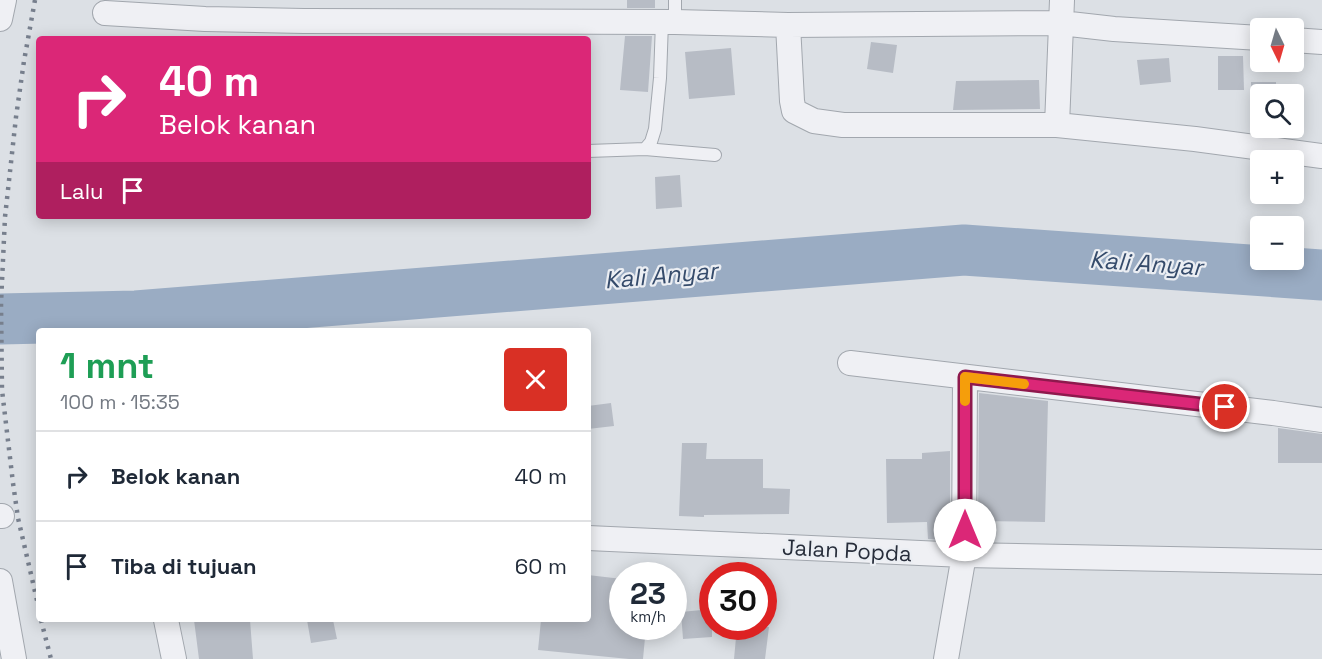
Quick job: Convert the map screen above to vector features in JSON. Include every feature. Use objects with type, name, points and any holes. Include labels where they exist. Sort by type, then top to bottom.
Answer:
[{"type":"street","points":[[1058,125],[1061,11]]},
{"type":"street","points":[[105,13],[165,13],[205,19],[304,21],[671,15],[788,25],[1061,11],[1114,29],[1250,37]]},
{"type":"street","points":[[788,25],[794,111],[814,122],[843,125],[1058,125],[1195,139],[1322,156]]},
{"type":"street","points":[[1304,41],[1322,42]]},
{"type":"street","points":[[850,363],[1322,420]]},
{"type":"street","points":[[946,659],[964,555],[965,377]]},
{"type":"street","name":"Jalan Popda","points":[[591,538],[964,555],[1322,562]]},
{"type":"street","points":[[0,581],[14,659]]},
{"type":"street","points":[[166,622],[174,659]]},
{"type":"lane","points":[[645,149],[651,142],[656,129],[660,78],[671,15]]},
{"type":"lane","points":[[591,151],[645,149],[715,155]]},
{"type":"building","points":[[627,0],[655,0],[655,8],[627,8]]},
{"type":"building","points":[[625,36],[652,36],[648,92],[620,90]]},
{"type":"building","points":[[871,42],[897,45],[893,73],[867,69]]},
{"type":"building","points":[[731,48],[735,95],[689,99],[685,52]]},
{"type":"building","points":[[1218,56],[1243,56],[1244,90],[1218,90]]},
{"type":"building","points":[[1169,58],[1171,82],[1140,85],[1137,60]]},
{"type":"building","points":[[1039,80],[1040,109],[953,110],[956,81]]},
{"type":"building","points":[[1251,82],[1276,82],[1276,84],[1251,84]]},
{"type":"building","points":[[680,175],[682,207],[656,209],[655,177]]},
{"type":"building","points":[[979,393],[1048,401],[1045,522],[978,521]]},
{"type":"building","points":[[611,403],[614,426],[591,429],[591,406]]},
{"type":"building","points":[[1278,428],[1322,434],[1322,463],[1278,463]]},
{"type":"building","points":[[682,443],[707,443],[706,459],[763,459],[763,488],[790,489],[789,514],[679,516]]},
{"type":"building","points":[[950,451],[950,540],[928,539],[927,522],[887,523],[886,459],[922,459],[922,453]]},
{"type":"building","points":[[591,575],[609,577],[609,640],[645,640],[643,659],[538,650],[541,622],[591,622]]},
{"type":"building","points":[[699,610],[699,638],[687,639],[687,611]]},
{"type":"building","points":[[194,622],[250,622],[253,659],[199,659]]},
{"type":"building","points":[[307,622],[333,622],[337,639],[311,643]]},
{"type":"building","points":[[736,640],[767,640],[765,659],[734,659]]},
{"type":"waterway","name":"Kali Anyar","points":[[0,319],[136,316],[964,250],[1322,275]]},
{"type":"railway","points":[[35,0],[16,117],[5,217],[1,303],[2,390],[13,483],[18,518],[36,596]]},
{"type":"railway","points":[[42,622],[51,659]]},
{"type":"slow traffic","points":[[965,401],[965,377],[1024,384]]},
{"type":"route","points":[[965,530],[965,377],[1225,407]]}]
